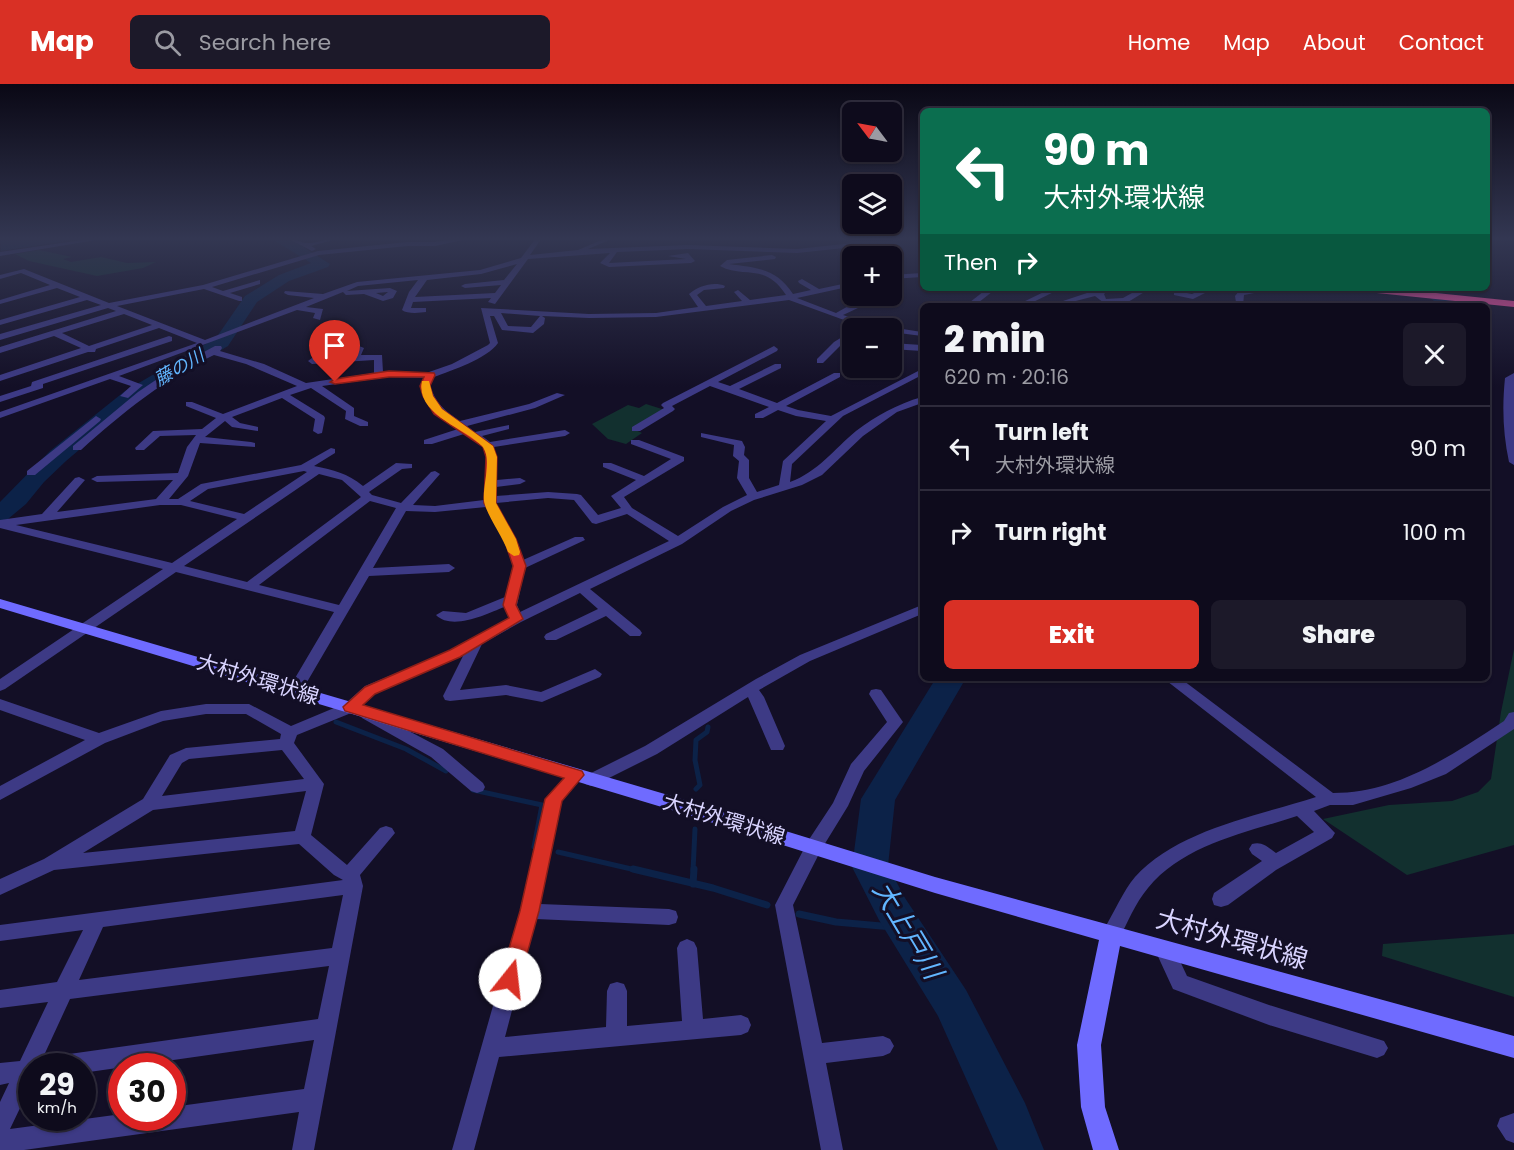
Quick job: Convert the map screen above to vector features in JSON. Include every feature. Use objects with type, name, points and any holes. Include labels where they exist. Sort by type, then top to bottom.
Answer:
[{"type":"highway","points":[[1386,291],[1514,304]]},
{"type":"highway","points":[[1428,291],[1514,300]]},
{"type":"main road","name":"大村外環状線","points":[[0,603],[820,848],[934,885],[1514,1047]]},
{"type":"main road","points":[[1106,1150],[1094,1107],[1089,1045],[1111,935]]},
{"type":"street","points":[[0,296],[38,288]]},
{"type":"street","points":[[0,302],[44,288]]},
{"type":"street","points":[[64,288],[160,325],[171,334],[205,344]]},
{"type":"street","points":[[0,337],[109,305],[200,288]]},
{"type":"street","points":[[207,288],[239,299]]},
{"type":"street","points":[[224,292],[238,288]]},
{"type":"street","points":[[0,415],[205,344],[274,311],[293,308],[347,288]]},
{"type":"street","points":[[416,288],[406,310],[423,310]]},
{"type":"street","points":[[160,502],[183,476],[192,447],[201,436],[224,417],[309,385],[378,376],[430,375],[455,366],[491,347],[494,343],[485,312],[503,288]]},
{"type":"street","points":[[704,288],[693,294],[704,309]]},
{"type":"street","points":[[785,288],[792,297],[845,318]]},
{"type":"street","points":[[812,288],[819,292]]},
{"type":"street","points":[[485,312],[589,316],[656,315],[792,297],[838,288]]},
{"type":"street","points":[[973,303],[989,291]]},
{"type":"street","points":[[1036,297],[1039,291]]},
{"type":"street","points":[[1025,303],[1051,291]]},
{"type":"street","points":[[1064,302],[1104,294],[1125,300],[1142,291]]},
{"type":"street","points":[[1177,291],[1177,293],[1193,297],[1205,291]]},
{"type":"street","points":[[1240,303],[1239,296],[1242,293],[1255,291]]},
{"type":"street","points":[[288,293],[326,296],[366,292]]},
{"type":"street","points":[[738,292],[748,303]]},
{"type":"street","points":[[410,300],[496,295]]},
{"type":"street","points":[[0,323],[87,297]]},
{"type":"street","points":[[1193,297],[1193,303]]},
{"type":"street","points":[[838,315],[855,306]]},
{"type":"street","points":[[293,308],[320,311],[317,318]]},
{"type":"street","points":[[0,350],[125,311]]},
{"type":"street","points":[[485,312],[497,314],[505,328],[533,330],[540,324],[541,318]]},
{"type":"street","points":[[11,313],[21,317]]},
{"type":"street","points":[[650,325],[665,323],[656,315]]},
{"type":"street","points":[[14,373],[160,325]]},
{"type":"street","points":[[902,331],[920,334]]},
{"type":"street","points":[[77,448],[143,392],[190,362],[213,352],[234,332]]},
{"type":"street","points":[[55,333],[135,369]]},
{"type":"street","points":[[100,354],[171,334]]},
{"type":"street","points":[[0,399],[171,334]]},
{"type":"street","points":[[1,368],[68,339]]},
{"type":"street","points":[[820,361],[842,343]]},
{"type":"street","points":[[1,368],[78,344]]},
{"type":"street","points":[[902,347],[920,348]]},
{"type":"street","points":[[339,349],[360,348],[356,358]]},
{"type":"street","points":[[636,429],[670,409],[666,405],[774,349]]},
{"type":"street","points":[[213,352],[232,356],[309,385],[351,410],[349,417],[364,424]]},
{"type":"street","points":[[312,361],[379,357],[378,376]]},
{"type":"street","points":[[730,390],[778,366]]},
{"type":"street","points":[[1,368],[58,396]]},
{"type":"street","points":[[784,487],[788,463],[833,419],[920,373]]},
{"type":"street","points":[[430,375],[425,386],[428,396],[438,411],[488,446],[492,457],[490,502],[510,539],[519,566],[510,605],[516,619]]},
{"type":"street","points":[[759,416],[837,375]]},
{"type":"street","points":[[1514,376],[1510,378],[1506,406],[1508,437],[1514,462]]},
{"type":"street","points":[[31,473],[138,385],[112,377]]},
{"type":"street","points":[[709,382],[796,413],[833,419]]},
{"type":"street","points":[[672,386],[689,393]]},
{"type":"street","points":[[283,395],[320,418],[318,431]]},
{"type":"street","points":[[428,442],[560,395]]},
{"type":"street","points":[[149,804],[176,759],[186,754],[288,738],[351,707],[370,690],[455,654],[516,619],[678,541],[727,509],[754,497],[798,483],[818,473],[859,434],[894,410],[920,402]]},
{"type":"street","points":[[189,404],[224,417],[235,422],[236,425],[254,429]]},
{"type":"street","points":[[466,430],[505,427]]},
{"type":"street","points":[[140,448],[158,432],[201,436],[251,445]]},
{"type":"street","points":[[488,446],[565,433]]},
{"type":"street","points":[[705,435],[738,443],[740,447],[738,456],[744,460],[743,478],[754,497]]},
{"type":"street","points":[[635,442],[680,459],[617,496],[628,510],[678,541]]},
{"type":"street","points":[[0,686],[246,518],[311,469],[331,450]]},
{"type":"street","points":[[250,586],[400,465],[408,466]]},
{"type":"street","points":[[606,465],[645,480]]},
{"type":"street","points":[[181,502],[205,486],[256,471],[311,469],[334,473],[346,478],[365,494],[403,507],[435,509],[548,495],[577,497],[596,520],[628,510]]},
{"type":"street","points":[[295,690],[403,507],[435,474]]},
{"type":"street","points":[[97,479],[183,476]]},
{"type":"street","points":[[47,516],[80,480]]},
{"type":"street","points":[[490,484],[520,481]]},
{"type":"street","points":[[0,524],[160,502],[181,502],[246,518]]},
{"type":"street","points":[[457,507],[458,522]]},
{"type":"street","points":[[0,524],[176,566],[343,610]]},
{"type":"street","points":[[519,566],[579,540]]},
{"type":"street","points":[[366,572],[449,568]]},
{"type":"street","points":[[581,588],[634,633]]},
{"type":"street","points":[[443,615],[467,617],[512,599]]},
{"type":"street","points":[[551,637],[588,624],[608,610]]},
{"type":"street","points":[[463,1150],[529,911],[554,799],[583,777],[651,750],[805,658],[920,610]]},
{"type":"street","points":[[477,641],[450,696],[506,690],[542,697],[596,674]]},
{"type":"street","points":[[1174,681],[1330,800]]},
{"type":"street","points":[[749,690],[757,697],[777,746]]},
{"type":"street","points":[[832,1150],[784,904],[820,848],[857,768],[895,722],[876,694]]},
{"type":"street","points":[[0,704],[99,739]]},
{"type":"street","points":[[351,707],[436,753],[477,787]]},
{"type":"street","points":[[0,795],[99,739],[161,716],[206,709],[249,709],[288,738],[316,784],[302,837]]},
{"type":"street","points":[[1111,935],[1141,883],[1170,858],[1202,840],[1330,800],[1353,799],[1405,784],[1440,770],[1509,725],[1514,717]]},
{"type":"street","points":[[0,887],[50,864],[149,804],[316,784]]},
{"type":"street","points":[[1221,899],[1275,862],[1326,832],[1301,809]]},
{"type":"street","points":[[303,1150],[352,880],[386,833]]},
{"type":"street","points":[[50,864],[302,837],[352,880]]},
{"type":"street","points":[[1258,849],[1275,862]]},
{"type":"street","points":[[0,933],[352,880]]},
{"type":"street","points":[[529,911],[669,917]]},
{"type":"street","points":[[36,1053],[97,920]]},
{"type":"street","points":[[687,948],[693,1029]]},
{"type":"street","points":[[1165,950],[1180,983],[1269,1015],[1377,1048]]},
{"type":"street","points":[[0,999],[339,956]]},
{"type":"street","points":[[616,1036],[617,991]]},
{"type":"street","points":[[490,1048],[741,1025]]},
{"type":"street","points":[[96,1060],[326,1028]]},
{"type":"street","points":[[813,1054],[883,1046]]},
{"type":"street","points":[[0,1074],[18,1071]]},
{"type":"street","points":[[0,1126],[18,1090]]},
{"type":"street","points":[[0,1142],[313,1099]]},
{"type":"street","points":[[1514,1125],[1508,1126],[1514,1132]]},
{"type":"green space","points":[[646,404],[665,410],[633,429],[642,433],[626,444],[608,439],[592,424],[628,405],[639,408]]},
{"type":"green space","points":[[1514,649],[1514,845],[1407,875],[1323,819],[1389,805],[1452,801],[1478,792],[1491,779],[1501,712]]},
{"type":"green space","points":[[1514,934],[1514,997],[1382,956],[1383,944]]},
{"type":"waterway","name":"藤の川","points":[[0,514],[18,499],[36,477],[58,456],[132,395],[222,342],[251,299],[269,288]]},
{"type":"waterway","name":"大上戸川","points":[[1429,291],[1447,303]]},
{"type":"waterway","name":"大上戸川","points":[[949,681],[878,799],[870,867],[892,909],[952,1003],[1009,1119],[1021,1150]]},
{"type":"waterway","points":[[336,722],[406,749],[446,771]]},
{"type":"waterway","points":[[696,789],[700,785],[695,760],[696,740],[707,732],[708,727]]},
{"type":"waterway","points":[[473,790],[542,805],[534,847]]},
{"type":"waterway","points":[[693,871],[695,829]]},
{"type":"waterway","points":[[558,852],[640,871]]},
{"type":"waterway","points":[[633,869],[693,883]]},
{"type":"waterway","points":[[693,883],[694,869]]},
{"type":"waterway","points":[[693,883],[767,905]]},
{"type":"waterway","points":[[799,914],[836,922],[904,928]]},
{"type":"slow traffic","points":[[426,383],[428,396],[438,411],[488,446],[492,457],[490,503],[510,539],[514,552]]},
{"type":"route","points":[[335,382],[389,374],[430,375],[425,386],[428,396],[438,411],[488,446],[492,457],[490,503],[510,539],[519,566],[510,605],[516,619],[455,654],[370,690],[351,707],[576,775],[554,799],[529,911],[510,979]]}]
